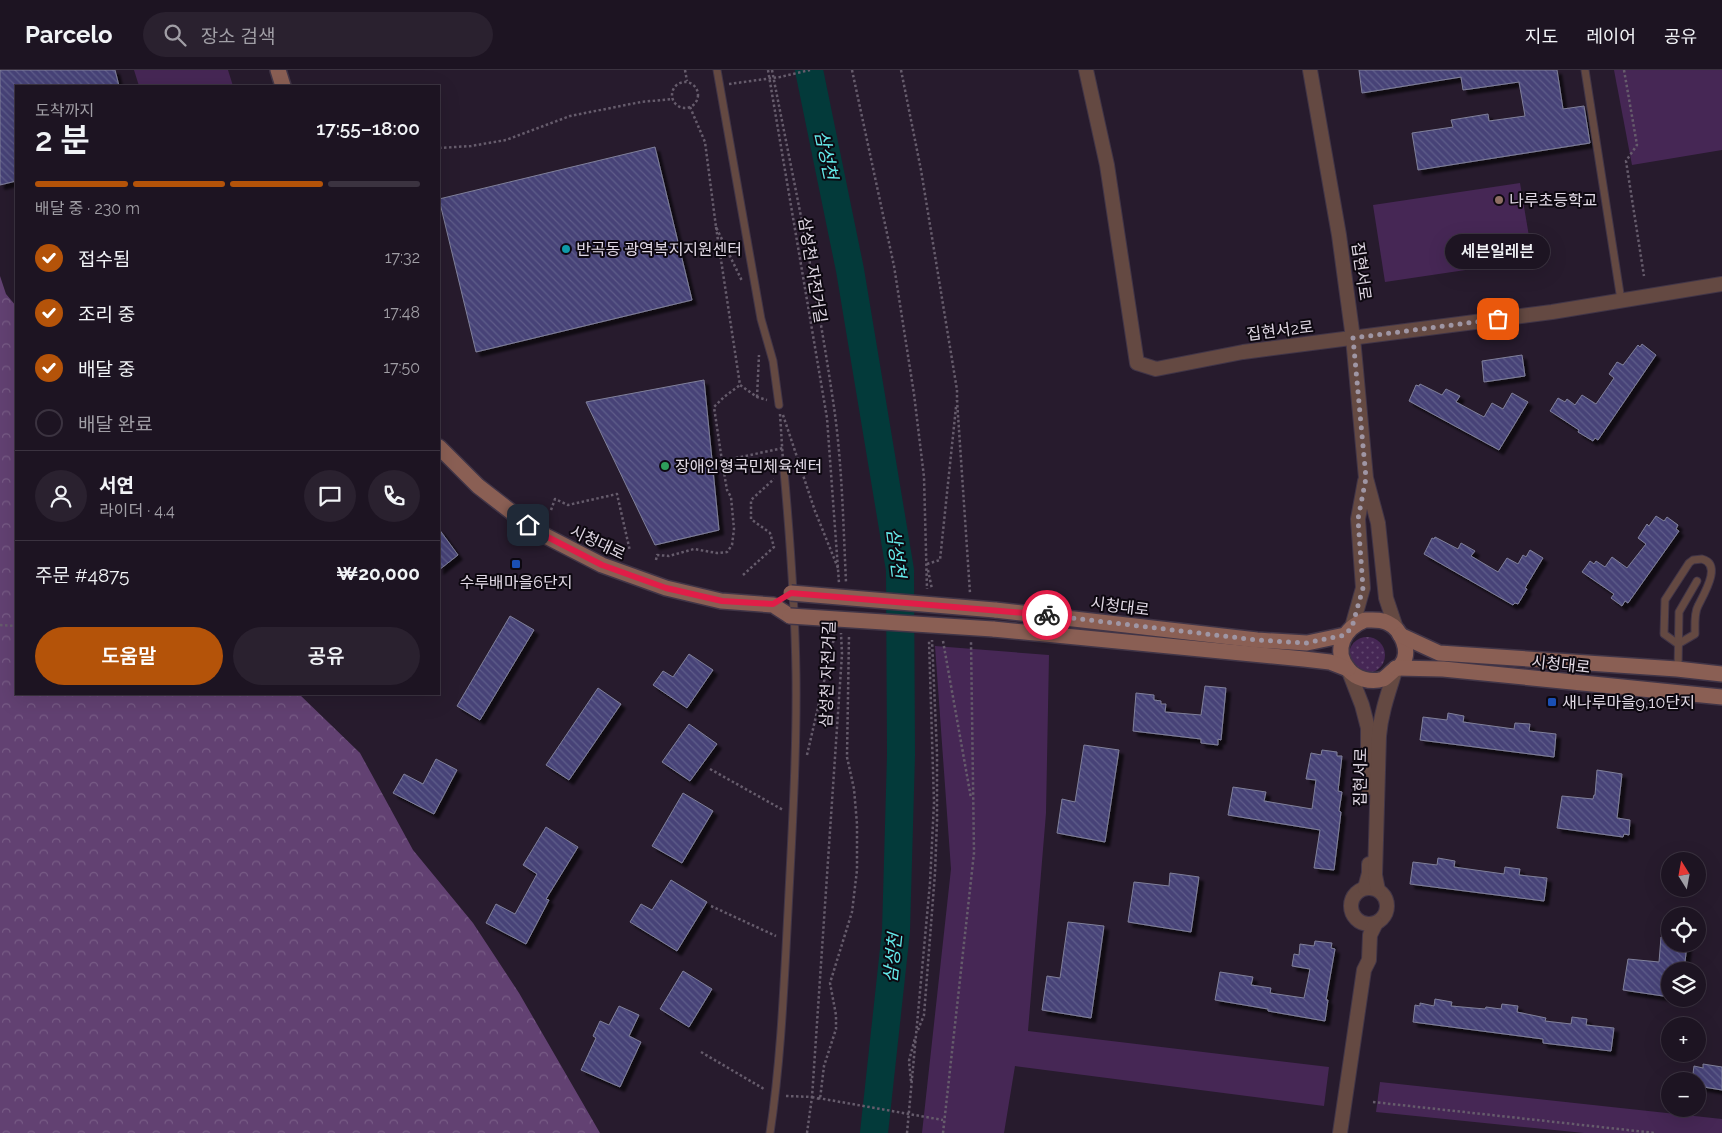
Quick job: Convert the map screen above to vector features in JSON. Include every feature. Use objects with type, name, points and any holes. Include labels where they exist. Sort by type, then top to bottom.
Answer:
[{"type":"street","points":[[278,70],[282,85]]},
{"type":"street","name":"집현서2로","points":[[1086,70],[1107,165],[1137,363],[1156,369],[1243,352],[1552,312],[1722,284]]},
{"type":"street","name":"집현서로","points":[[1310,70],[1339,235],[1353,338],[1366,478],[1378,524],[1386,598],[1398,632]]},
{"type":"street","name":"시청대로","points":[[440,448],[478,486],[536,531],[602,565],[666,588],[722,601],[773,604],[791,593],[996,610],[1306,643],[1348,631]]},
{"type":"street","name":"집현서로","points":[[1348,631],[1363,588],[1358,519],[1366,478]]},
{"type":"street","points":[[773,604],[790,616],[993,629],[1304,659],[1330,662],[1348,669]]},
{"type":"street","points":[[1365,620],[1378,620],[1388,623],[1398,632],[1405,646],[1405,656],[1401,666],[1384,678],[1374,681],[1364,680],[1355,676],[1348,669],[1343,660],[1342,650],[1348,631],[1356,624],[1365,620]]},
{"type":"street","name":"시청대로","points":[[1398,632],[1438,653],[1678,669],[1722,674]]},
{"type":"street","name":"집현서로","points":[[1371,889],[1376,875],[1379,736],[1383,709],[1396,668]]},
{"type":"street","name":"시청대로","points":[[1396,668],[1443,670],[1722,697]]},
{"type":"street","name":"집현서로","points":[[1348,669],[1362,705],[1368,728],[1369,872],[1371,889]]},
{"type":"street","points":[[1340,1133],[1364,970],[1369,960],[1370,935],[1376,923],[1385,916],[1388,905],[1386,898],[1371,889],[1359,890],[1352,900],[1352,913],[1359,922],[1362,933],[1359,958],[1364,970]]},
{"type":"street","points":[[1359,922],[1376,923]]},
{"type":"lane","points":[[717,70],[761,319],[773,361],[779,404]]},
{"type":"lane","points":[[1585,70],[1621,300]]},
{"type":"lane","points":[[770,1133],[775,1095],[786,941],[793,815],[796,674],[792,570],[784,471]]},
{"type":"lane","points":[[1693,560],[1708,560],[1716,570],[1717,576],[1697,608],[1695,634],[1678,644],[1664,634],[1665,600],[1689,563],[1693,560]]},
{"type":"lane","points":[[1678,669],[1679,612],[1697,582]]},
{"type":"path","points":[[685,70],[687,82]]},
{"type":"path","name":"삼성천 자전거길","points":[[768,70],[827,418],[840,591]]},
{"type":"path","points":[[720,85],[780,77],[810,70]]},
{"type":"path","points":[[901,70],[921,170],[957,390],[940,560],[927,564],[930,590]]},
{"type":"path","points":[[1624,70],[1637,145],[1626,161],[1644,276]]},
{"type":"path","points":[[687,82],[695,86],[698,94],[696,102],[690,108],[681,108],[672,100],[671,95],[674,86],[678,83],[687,82]]},
{"type":"path","points":[[440,148],[471,146],[506,140],[570,116],[641,102],[672,100]]},
{"type":"path","points":[[690,108],[705,142],[740,385],[757,397],[779,404]]},
{"type":"path","points":[[716,227],[744,285]]},
{"type":"path","points":[[757,397],[760,348]]},
{"type":"path","points":[[656,560],[657,555],[669,556],[694,549],[717,553],[727,552],[732,545],[734,529],[731,497],[727,490],[714,407],[740,385]]},
{"type":"path","points":[[779,404],[815,511],[839,572]]},
{"type":"path","points":[[743,575],[774,547],[770,533],[751,519],[751,500],[784,471],[779,404]]},
{"type":"path","points":[[722,461],[782,448]]},
{"type":"path","points":[[551,510],[555,499],[568,505],[617,494],[630,551]]},
{"type":"path","points":[[0,625],[15,626]]},
{"type":"path","points":[[807,757],[837,628]]},
{"type":"path","name":"삼성천 자전거길","points":[[807,1133],[812,1097],[842,654],[841,628]]},
{"type":"path","points":[[942,635],[973,807],[974,853],[942,1133]]},
{"type":"path","points":[[906,1133],[912,1086],[910,1062],[912,1048],[924,1015],[935,873],[937,753],[932,636]]},
{"type":"path","points":[[710,769],[793,815]]},
{"type":"path","points":[[711,906],[786,941]]},
{"type":"path","points":[[701,1052],[775,1095],[812,1097],[944,1120]]},
{"type":"path","points":[[1373,1102],[1656,1133]]},
{"type":"shaded area","points":[[134,70],[228,70],[233,85],[139,85]]},
{"type":"shaded area","points":[[1614,70],[1722,70],[1722,150],[1632,165]]},
{"type":"shaded area","points":[[1520,183],[1533,260],[1385,282],[1373,205]]},
{"type":"shaded area","points":[[1367,637],[1374,638],[1380,642],[1384,648],[1384,662],[1380,668],[1374,672],[1367,673],[1360,672],[1354,668],[1350,662],[1349,655],[1350,648],[1354,642],[1360,638]]},
{"type":"shaded area","points":[[935,646],[1049,655],[1046,813],[1028,1031],[1329,1067],[1324,1106],[1015,1066],[1004,1133],[922,1133],[951,869]]},
{"type":"shaded area","points":[[1380,1082],[1661,1112],[1661,1117],[1722,1119],[1722,1133],[1584,1133],[1376,1112]]},
{"type":"green space","points":[[0,276],[6,294],[15,305],[15,695],[300,695],[360,753],[413,850],[473,923],[519,993],[600,1133],[0,1133]]},
{"type":"building","points":[[0,70],[115,70],[119,85],[15,85],[15,181],[0,185]]},
{"type":"building","points":[[1359,70],[1557,70],[1563,109],[1584,106],[1590,143],[1418,170],[1412,133],[1453,127],[1451,120],[1488,114],[1489,121],[1525,116],[1519,82],[1463,90],[1461,77],[1362,93]]},
{"type":"building","name":"반곡동 광역복지지원센터","points":[[655,147],[692,300],[476,352],[440,199]]},
{"type":"building","points":[[1642,344],[1656,355],[1598,440],[1595,438],[1593,441],[1578,432],[1579,430],[1550,411],[1558,398],[1565,402],[1567,399],[1575,405],[1582,395],[1596,404],[1614,378],[1609,374],[1617,362],[1623,365],[1638,345],[1640,347]]},
{"type":"building","points":[[1522,355],[1525,376],[1484,382],[1482,361]]},
{"type":"building","name":"장애인형국민체육센터","points":[[704,380],[719,530],[655,545],[586,402]]},
{"type":"building","points":[[1420,384],[1442,395],[1446,389],[1460,396],[1456,402],[1484,417],[1492,403],[1503,409],[1512,393],[1528,402],[1499,450],[1409,401],[1416,385],[1419,386]]},
{"type":"building","points":[[1656,516],[1664,521],[1667,517],[1678,525],[1676,529],[1679,531],[1628,603],[1625,601],[1622,606],[1611,598],[1614,594],[1582,572],[1590,561],[1594,564],[1596,561],[1605,567],[1612,557],[1627,568],[1646,544],[1638,538],[1647,524],[1649,526]]},
{"type":"building","points":[[440,530],[458,555],[440,569]]},
{"type":"building","points":[[1435,537],[1458,549],[1461,543],[1475,551],[1471,556],[1498,572],[1507,558],[1518,564],[1523,555],[1526,557],[1530,550],[1543,558],[1518,604],[1515,603],[1513,605],[1424,554],[1432,538],[1434,539]]},
{"type":"building","points":[[510,616],[534,630],[480,720],[457,706]]},
{"type":"building","points":[[689,654],[713,670],[687,708],[653,685],[663,671],[673,677]]},
{"type":"building","points":[[1205,686],[1226,688],[1221,740],[1218,739],[1218,745],[1201,743],[1201,739],[1133,731],[1136,693],[1154,695],[1154,700],[1161,701],[1161,704],[1166,704],[1165,712],[1201,715]]},
{"type":"building","points":[[598,688],[621,704],[569,780],[546,765]]},
{"type":"building","points":[[1448,713],[1464,716],[1463,722],[1514,729],[1515,723],[1530,724],[1529,731],[1556,734],[1554,757],[1420,740],[1423,717],[1447,720]]},
{"type":"building","points":[[689,724],[717,744],[690,781],[662,762]]},
{"type":"building","points":[[1084,745],[1119,750],[1105,842],[1057,833],[1062,799],[1075,802]]},
{"type":"building","points":[[1322,750],[1337,752],[1337,756],[1342,756],[1338,791],[1342,792],[1339,811],[1341,812],[1334,870],[1314,868],[1320,830],[1228,815],[1233,787],[1266,792],[1264,801],[1312,809],[1316,780],[1306,779],[1311,753],[1321,755]]},
{"type":"building","points":[[436,759],[457,770],[434,814],[393,793],[404,774],[423,784]]},
{"type":"building","points":[[1597,770],[1622,774],[1617,818],[1630,820],[1629,835],[1624,834],[1623,837],[1557,828],[1562,796],[1593,799]]},
{"type":"building","points":[[683,793],[713,811],[682,863],[652,846]]},
{"type":"building","points":[[546,827],[578,847],[546,899],[549,900],[526,944],[486,923],[496,904],[515,914],[537,874],[523,865]]},
{"type":"building","points":[[1438,858],[1455,861],[1454,867],[1504,874],[1505,867],[1520,869],[1519,875],[1547,878],[1544,901],[1410,884],[1413,862],[1437,865]]},
{"type":"building","points":[[1170,873],[1199,877],[1191,932],[1128,922],[1134,882],[1169,886]]},
{"type":"building","points":[[671,880],[707,902],[677,951],[630,922],[641,904],[652,910]]},
{"type":"building","points":[[1068,922],[1104,926],[1091,1018],[1042,1010],[1047,976],[1060,978]]},
{"type":"building","points":[[1661,937],[1661,952],[1686,952],[1685,962],[1661,962],[1661,996],[1623,990],[1628,959],[1659,962]]},
{"type":"building","points":[[1315,941],[1332,943],[1331,948],[1335,949],[1326,1000],[1328,1000],[1325,1021],[1215,1000],[1220,972],[1253,977],[1251,985],[1271,988],[1270,993],[1304,998],[1310,969],[1292,966],[1294,954],[1299,955],[1300,944],[1314,946]]},
{"type":"building","points":[[683,971],[712,989],[689,1027],[660,1009]]},
{"type":"building","points":[[1435,999],[1452,1002],[1451,1006],[1485,1009],[1486,1007],[1501,1009],[1502,1004],[1518,1006],[1517,1012],[1546,1018],[1545,1021],[1571,1024],[1572,1017],[1587,1019],[1586,1025],[1614,1028],[1611,1051],[1543,1043],[1543,1039],[1413,1022],[1415,1005],[1420,1006],[1420,1003],[1434,1006]]},
{"type":"building","points":[[619,1006],[639,1015],[629,1036],[641,1042],[620,1087],[581,1070],[596,1038],[593,1036],[600,1021],[609,1025]]},
{"type":"building","points":[[1703,1064],[1722,1067],[1722,1090],[1706,1087],[1706,1072],[1693,1072],[1694,1066],[1703,1068]]},
{"type":"waterway","name":"삼성천","points":[[809,70],[850,270],[900,570],[901,755],[896,931],[874,1133]]},
{"type":"way so far","points":[[1047,615],[1257,640],[1306,643],[1345,635],[1352,627],[1363,588],[1358,519],[1366,478],[1353,338],[1498,319]]},
{"type":"place","name":"나루초등학교","points":[[1499,200]]},
{"type":"place","name":"반곡동 광역복지지원센터","points":[[566,249]]},
{"type":"place","name":"세븐일레븐","points":[[1498,319]]},
{"type":"place","name":"장애인형국민체육센터","points":[[665,466]]},
{"type":"place","name":"수루배마을6단지","points":[[516,564]]},
{"type":"place","name":"새나루마을9,10단지","points":[[1552,702]]},
{"type":"route","points":[[528,525],[602,565],[666,588],[722,601],[773,604],[791,593],[1047,615]]}]
